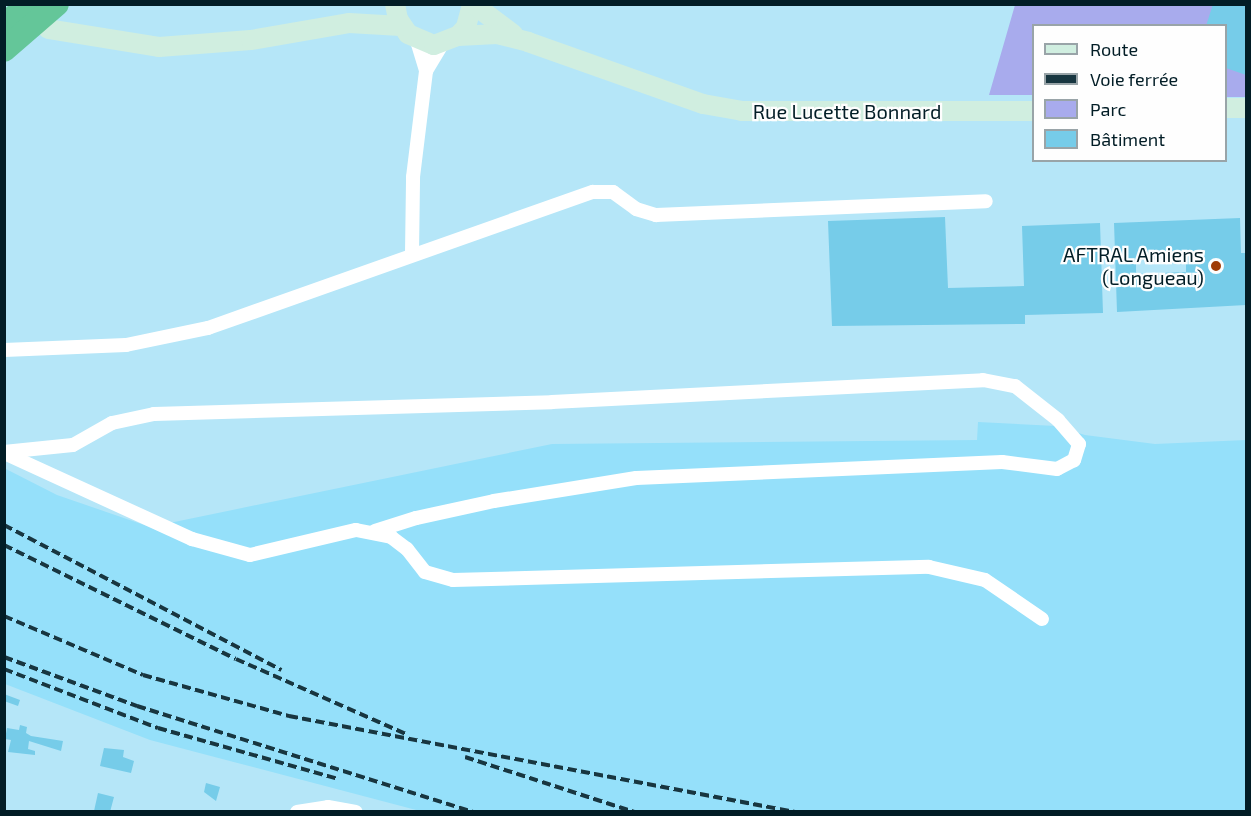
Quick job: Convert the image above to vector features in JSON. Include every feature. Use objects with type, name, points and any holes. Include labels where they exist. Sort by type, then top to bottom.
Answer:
[{"type":"highway","points":[[4,25],[29,4]]},
{"type":"highway","points":[[4,50],[57,4]]},
{"type":"street","points":[[349,23],[388,4]]},
{"type":"street","points":[[396,4],[401,26],[417,40],[426,71],[413,177],[412,253]]},
{"type":"street","points":[[426,71],[471,16],[473,4]]},
{"type":"street","name":"Rue Lucette Bonnard","points":[[473,4],[528,42]]},
{"type":"street","points":[[48,29],[159,47],[251,40],[349,23],[401,26]]},
{"type":"street","name":"Rue Lucette Bonnard","points":[[417,40],[451,40],[497,34],[528,42],[704,104],[741,111],[1032,111]]},
{"type":"street","points":[[1227,108],[1246,108]]},
{"type":"street","points":[[4,350],[126,345],[208,328],[280,305],[412,253],[593,192],[613,192],[636,209],[656,215],[986,201]]},
{"type":"street","points":[[983,380],[1015,386],[1058,420],[1079,444],[1074,460],[1057,469],[970,463],[636,478],[494,501],[416,518],[375,531],[328,535],[269,552],[230,551],[135,514],[4,452],[73,445],[112,423],[154,414],[552,402],[983,380]]},
{"type":"street","points":[[375,531],[407,549],[425,572],[453,580],[929,567],[985,580],[1042,619]]},
{"type":"street","points":[[297,812],[328,807],[356,812]]},
{"type":"shaded area","points":[[978,422],[1056,426],[1085,435],[1155,444],[1246,440],[1246,811],[420,811],[150,740],[5,684],[4,468],[57,495],[150,527],[552,444],[977,440]]},
{"type":"green space","points":[[1015,5],[1246,5],[1246,97],[1227,97],[1227,24],[1032,24],[1032,95],[989,95]]},
{"type":"building","points":[[1213,4],[1246,4],[1246,75],[1227,68],[1227,24],[1207,24]]},
{"type":"building","points":[[945,217],[948,288],[1024,286],[1022,226],[1100,223],[1103,313],[1025,315],[1025,324],[832,326],[828,221]]},
{"type":"building","name":"AFTRAL Amiens (Longueau)","points":[[1240,218],[1241,253],[1246,253],[1246,305],[1117,312],[1114,223]],"holes":[[[1186,258],[1186,272],[1136,274],[1136,260]]]},
{"type":"building","points":[[4,694],[20,700],[18,706],[4,701]]},
{"type":"building","points":[[20,725],[27,727],[26,733],[31,736],[63,741],[61,751],[29,741],[28,749],[35,751],[35,755],[8,752],[11,740],[5,739],[7,728],[19,730]]},
{"type":"building","points":[[104,748],[124,750],[123,757],[134,761],[131,773],[100,766]]},
{"type":"building","points":[[206,783],[220,787],[216,801],[204,792]]},
{"type":"building","points":[[98,793],[114,797],[110,812],[94,811]]},
{"type":"railway","points":[[4,525],[281,670]]},
{"type":"railway","points":[[4,545],[236,659],[406,734]]},
{"type":"railway","points":[[4,616],[143,675],[289,716],[795,812]]},
{"type":"railway","points":[[4,657],[137,706],[474,812]]},
{"type":"railway","points":[[4,669],[158,728],[338,779]]},
{"type":"railway","points":[[465,757],[634,812]]},
{"type":"place","name":"AFTRAL Amiens (Longueau)","points":[[1216,266]]}]
